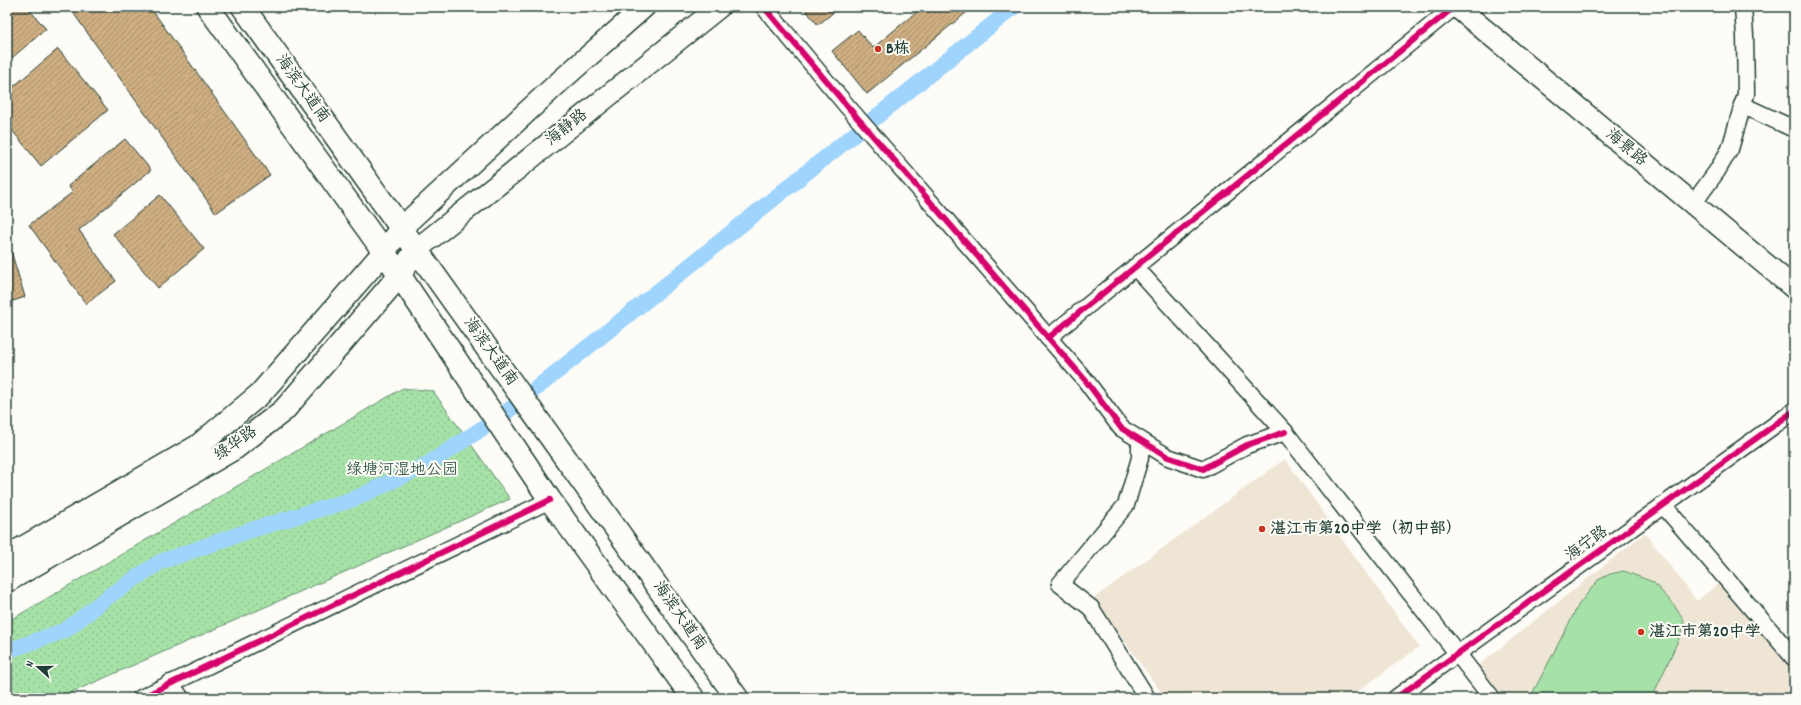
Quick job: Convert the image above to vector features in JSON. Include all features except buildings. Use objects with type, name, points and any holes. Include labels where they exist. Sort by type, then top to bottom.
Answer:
[{"type":"main road","name":"海滨大道南","points":[[208,7],[384,252],[550,500],[693,698]]},
{"type":"main road","name":"海滨大道南","points":[[244,7],[737,698]]},
{"type":"main road","name":"绿华路","points":[[7,557],[198,446],[260,394],[384,252],[401,228]]},
{"type":"main road","name":"绿华路","points":[[7,581],[235,448],[284,410],[399,276],[416,250]]},
{"type":"street","points":[[401,228],[557,84],[644,7]]},
{"type":"street","name":"海静路","points":[[416,250],[718,7]]},
{"type":"street","points":[[764,7],[847,106],[1086,381],[1122,428],[1168,457],[1203,468],[1247,445],[1285,432]]},
{"type":"street","points":[[1048,338],[1454,7]]},
{"type":"street","name":"海景路","points":[[1457,7],[1794,288]]},
{"type":"street","points":[[1693,204],[1717,171],[1730,149],[1746,94],[1746,36],[1743,7]]},
{"type":"street","points":[[1742,105],[1794,129]]},
{"type":"street","points":[[1135,267],[1285,432],[1492,698]]},
{"type":"street","name":"海宁路","points":[[1396,698],[1794,411]]},
{"type":"street","points":[[1140,440],[1140,458],[1126,505],[1060,584],[1091,608],[1147,698]]},
{"type":"street","points":[[141,698],[550,500]]},
{"type":"street","points":[[1663,506],[1794,658]]},
{"type":"street","points":[[170,683],[182,698]]},
{"type":"shaded area","name":"湛江市第20中学（初中部）","points":[[1285,459],[1419,647],[1348,698],[1165,698],[1094,598]]},
{"type":"shaded area","name":"湛江市第20中学","points":[[1645,533],[1697,601],[1719,583],[1794,669],[1794,698],[1497,698],[1475,668]]},
{"type":"green space","name":"绿塘河湿地公园","points":[[403,388],[433,391],[510,499],[59,698],[7,698],[7,622]]},
{"type":"green space","points":[[1624,571],[1653,582],[1674,605],[1684,621],[1681,634],[1652,698],[1530,698],[1579,604],[1598,580],[1610,574]]},
{"type":"waterway","points":[[7,651],[66,630],[109,596],[160,562],[251,530],[354,499],[428,464],[504,414],[1014,7]]},
{"type":"cycle path","points":[[764,7],[847,106],[1086,381],[1121,428],[1168,457],[1203,469],[1247,445],[1285,432]]},
{"type":"cycle path","points":[[1048,338],[1454,7]]},
{"type":"cycle path","points":[[1396,698],[1794,411]]},
{"type":"cycle path","points":[[141,698],[550,500]]},
{"type":"place","name":"B栋","points":[[878,49]]},
{"type":"place","name":"湛江市第20中学（初中部）","points":[[1262,529]]},
{"type":"place","name":"湛江市第20中学","points":[[1641,632]]}]
